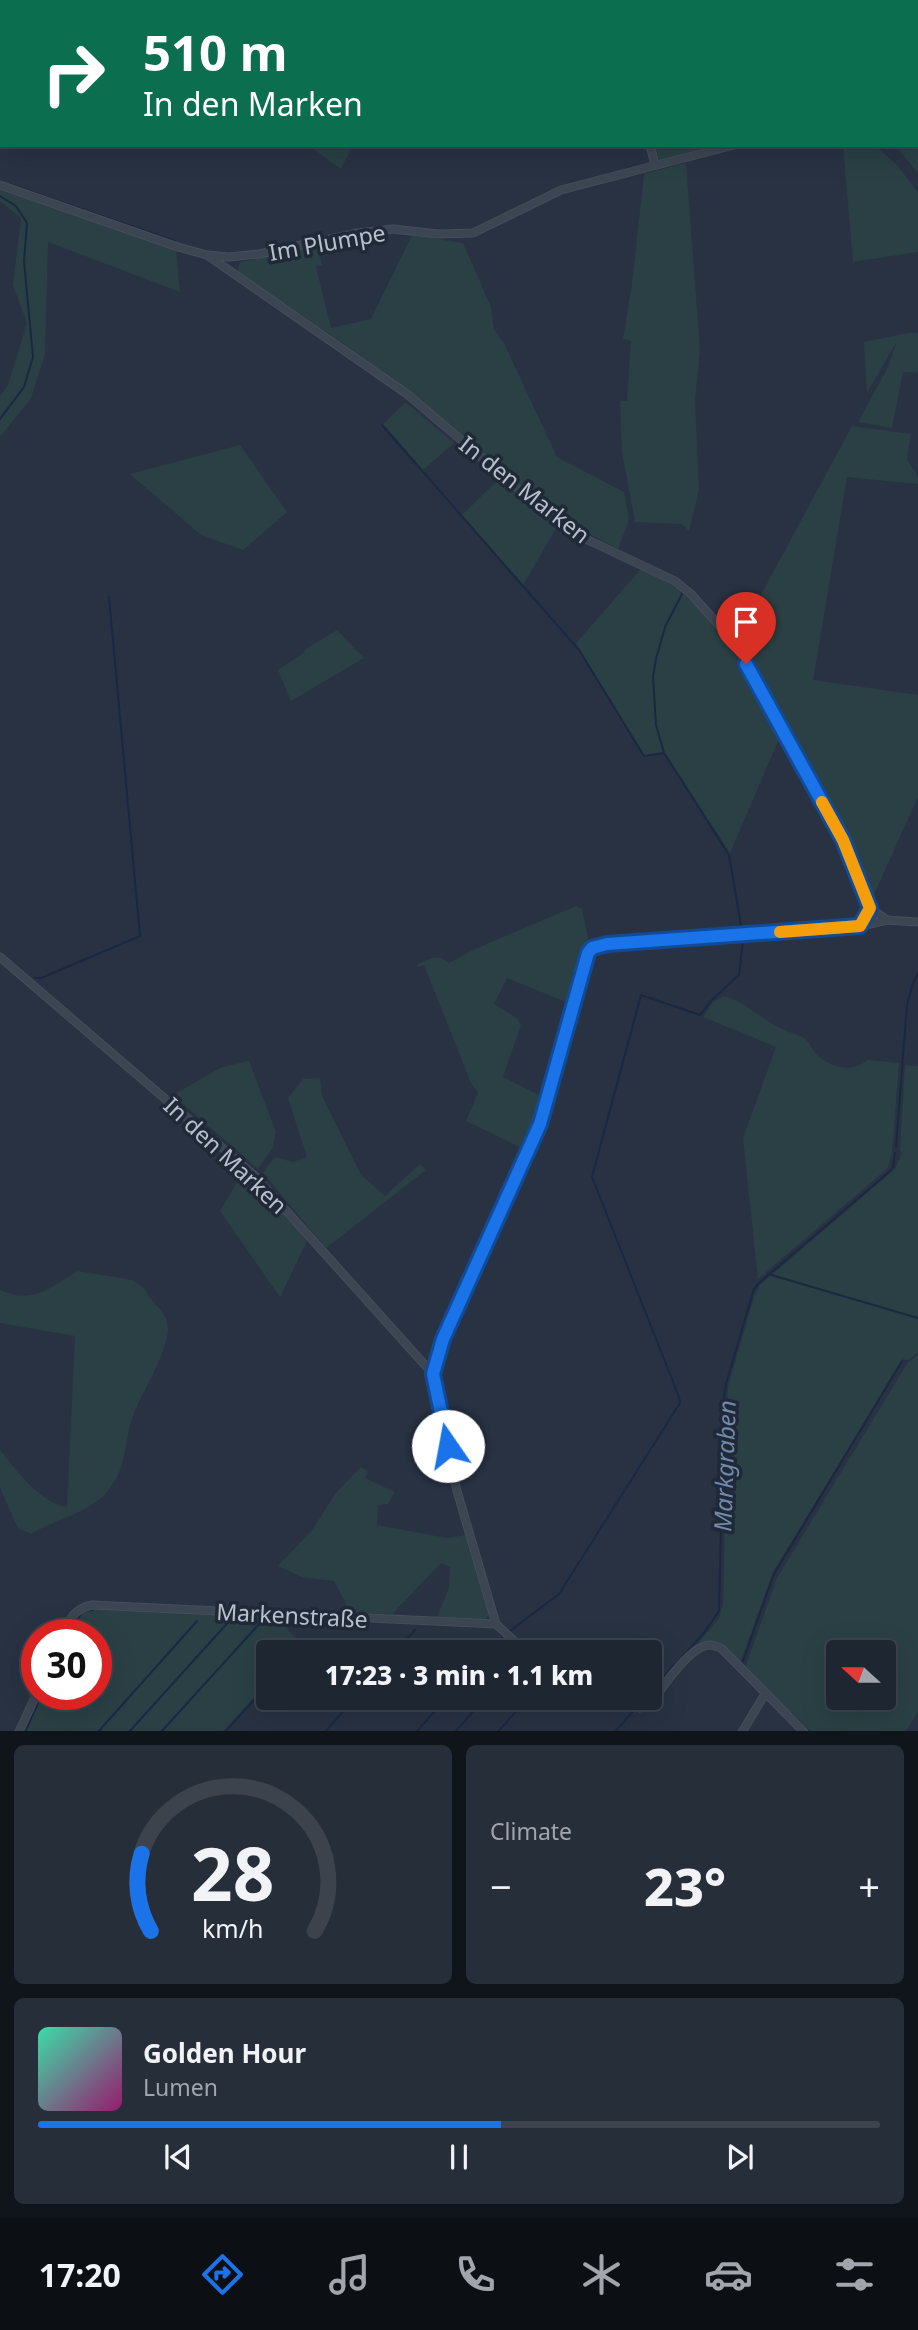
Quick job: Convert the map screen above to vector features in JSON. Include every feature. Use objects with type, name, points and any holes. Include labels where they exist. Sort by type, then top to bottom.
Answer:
[{"type":"street","points":[[650,147],[655,165]]},
{"type":"street","name":"Im Plumpe","points":[[0,185],[207,255],[229,257],[393,229],[447,235],[472,233],[561,190],[726,147]]},
{"type":"street","name":"In den Marken","points":[[207,255],[226,271],[296,316],[407,394],[541,508],[588,540],[675,581],[691,594],[734,642],[843,840],[870,908]]},
{"type":"street","points":[[226,271],[229,257]]},
{"type":"street","points":[[860,926],[870,908],[887,920]]},
{"type":"street","points":[[513,1640],[496,1624],[457,1491],[433,1374],[443,1339],[540,1124],[588,953],[592,948],[607,944],[860,926],[887,920],[918,922]]},
{"type":"street","name":"In den Marken","points":[[0,957],[255,1176],[433,1374]]},
{"type":"street","name":"Markenstraße","points":[[71,1619],[79,1608],[92,1605],[496,1624]]},
{"type":"street","points":[[662,1689],[698,1649],[710,1645],[721,1648],[804,1731]]},
{"type":"street","points":[[742,1731],[765,1694]]},
{"type":"street","points":[[19,1731],[29,1710]]},
{"type":"green space","points":[[311,147],[352,147],[341,169]]},
{"type":"green space","points":[[654,147],[697,147],[698,150],[660,160],[656,157]]},
{"type":"green space","points":[[843,147],[876,147],[896,164],[918,192],[918,252],[853,262]]},
{"type":"green space","points":[[897,147],[918,147],[918,173]]},
{"type":"green space","points":[[686,163],[700,350],[695,399],[699,490],[689,531],[682,524],[635,522],[622,452],[620,401],[627,401],[631,341],[623,339],[644,174]]},
{"type":"green space","points":[[0,190],[176,250],[180,292],[48,242],[45,354],[31,398],[0,437],[0,397],[8,385],[27,323],[13,285],[21,218],[0,201]]},
{"type":"green space","points":[[412,235],[463,243],[491,307],[494,330],[503,341],[557,457],[624,492],[629,520],[618,549],[561,516],[387,376],[324,330],[237,273],[240,262],[317,246],[322,265],[316,267],[331,328],[371,319]]},
{"type":"green space","points":[[918,333],[918,373],[903,372],[892,428],[858,422],[888,367],[897,341],[867,393],[864,342]]},
{"type":"green space","points":[[405,403],[454,443],[423,470],[383,424]]},
{"type":"green space","points":[[852,426],[911,434],[907,459],[918,477],[918,484],[847,477],[813,680],[918,695],[918,797],[871,901],[846,840],[736,641]]},
{"type":"green space","points":[[240,445],[287,512],[243,550],[201,535],[130,474]]},
{"type":"green space","points":[[498,480],[558,525],[523,585],[462,515]]},
{"type":"green space","points":[[641,569],[667,582],[689,598],[708,618],[740,664],[779,739],[730,853],[665,753],[644,756],[576,643]]},
{"type":"green space","points":[[337,630],[364,658],[291,701],[278,670]]},
{"type":"green space","points":[[576,906],[582,909],[590,948],[583,955],[571,1004],[507,978],[494,1004],[517,1018],[521,1025],[503,1077],[545,1098],[526,1150],[466,1121],[478,1093],[471,1083],[424,965],[418,967],[418,964],[438,958],[449,963],[475,949]]},
{"type":"green space","points":[[724,996],[740,1002],[780,1028],[805,1039],[816,1054],[830,1064],[849,1068],[867,1060],[899,1063],[892,1153],[888,1168],[758,1279],[743,1138],[776,1047],[703,1017],[713,1002]]},
{"type":"green space","points":[[249,1061],[276,1132],[273,1147],[258,1169],[173,1095],[222,1067]]},
{"type":"green space","points":[[905,1065],[918,1066],[918,1353],[908,1360],[903,1359],[773,1572],[740,1663],[712,1642],[699,1642],[719,1618],[723,1605],[728,1387],[754,1297],[760,1285],[895,1169],[902,1153],[900,1150]]},
{"type":"green space","points":[[320,1078],[322,1096],[361,1175],[385,1196],[420,1164],[426,1170],[326,1248],[263,1173],[275,1157],[293,1162],[307,1157],[288,1098],[303,1079]]},
{"type":"green space","points":[[248,1173],[308,1239],[280,1297],[220,1211],[242,1174]]},
{"type":"green space","points":[[78,1271],[132,1280],[145,1289],[165,1317],[167,1339],[134,1413],[122,1464],[113,1483],[99,1500],[90,1506],[31,1534],[18,1528],[0,1488],[0,1450],[38,1492],[67,1507],[75,1336],[0,1323],[0,1290],[23,1296],[32,1295],[50,1288]]},
{"type":"green space","points":[[918,1355],[918,1712],[906,1731],[811,1731],[745,1668],[777,1578],[908,1362]]},
{"type":"green space","points":[[361,1467],[368,1471],[365,1478],[395,1492],[388,1504],[378,1505],[377,1525],[447,1538],[466,1535],[490,1613],[484,1621],[437,1617],[449,1588],[450,1567],[441,1563],[392,1614],[351,1613],[334,1581],[302,1577],[278,1566],[313,1529],[335,1494]]},
{"type":"green space","points":[[95,1608],[296,1618],[287,1629],[298,1640],[256,1640],[256,1696],[223,1731],[26,1731],[36,1710],[112,1710],[112,1619],[80,1619],[83,1613]]},
{"type":"waterway","points":[[0,181],[175,241]]},
{"type":"waterway","points":[[0,196],[16,206],[27,223],[24,261],[33,357],[24,387],[0,419]]},
{"type":"waterway","points":[[382,425],[579,650],[644,756],[664,753]]},
{"type":"waterway","points":[[683,592],[665,627],[656,659],[653,676],[656,725],[664,753],[729,855],[742,931]]},
{"type":"waterway","points":[[35,978],[41,978],[140,936],[109,597]]},
{"type":"waterway","points":[[510,1631],[559,1594],[680,1403],[592,1177],[641,995],[700,1015],[739,975],[743,940]]},
{"type":"waterway","name":"Markgraben","points":[[896,1147],[907,1005],[918,974]]},
{"type":"waterway","name":"Markgraben","points":[[662,1679],[704,1633],[719,1611],[724,1396],[754,1289],[889,1172],[893,1167],[895,1153]]},
{"type":"waterway","points":[[768,1274],[918,1318]]},
{"type":"waterway","points":[[743,1661],[774,1574],[902,1361]]},
{"type":"waterway","points":[[84,1611],[93,1610]]},
{"type":"waterway","points":[[78,1619],[80,1614]]},
{"type":"waterway","points":[[130,1731],[232,1618]]},
{"type":"waterway","points":[[99,1731],[197,1621]]},
{"type":"waterway","points":[[162,1731],[262,1621]]},
{"type":"waterway","points":[[406,1640],[415,1630]]},
{"type":"waterway","points":[[226,1731],[256,1697]]},
{"type":"waterway","points":[[25,1731],[35,1710]]},
{"type":"waterway","points":[[326,1731],[344,1710]]},
{"type":"waterway","points":[[417,1731],[436,1710]]},
{"type":"waterway","points":[[456,1731],[474,1710]]},
{"type":"waterway","points":[[499,1731],[517,1710]]},
{"type":"waterway","name":"Markgraben","points":[[616,1731],[634,1710]]},
{"type":"slow traffic","points":[[780,932],[860,926],[867,918],[870,908],[843,840],[822,802]]},
{"type":"route","points":[[448,1446],[433,1374],[443,1339],[540,1124],[588,953],[596,946],[607,944],[860,926],[867,918],[870,908],[843,840],[746,664]]}]
